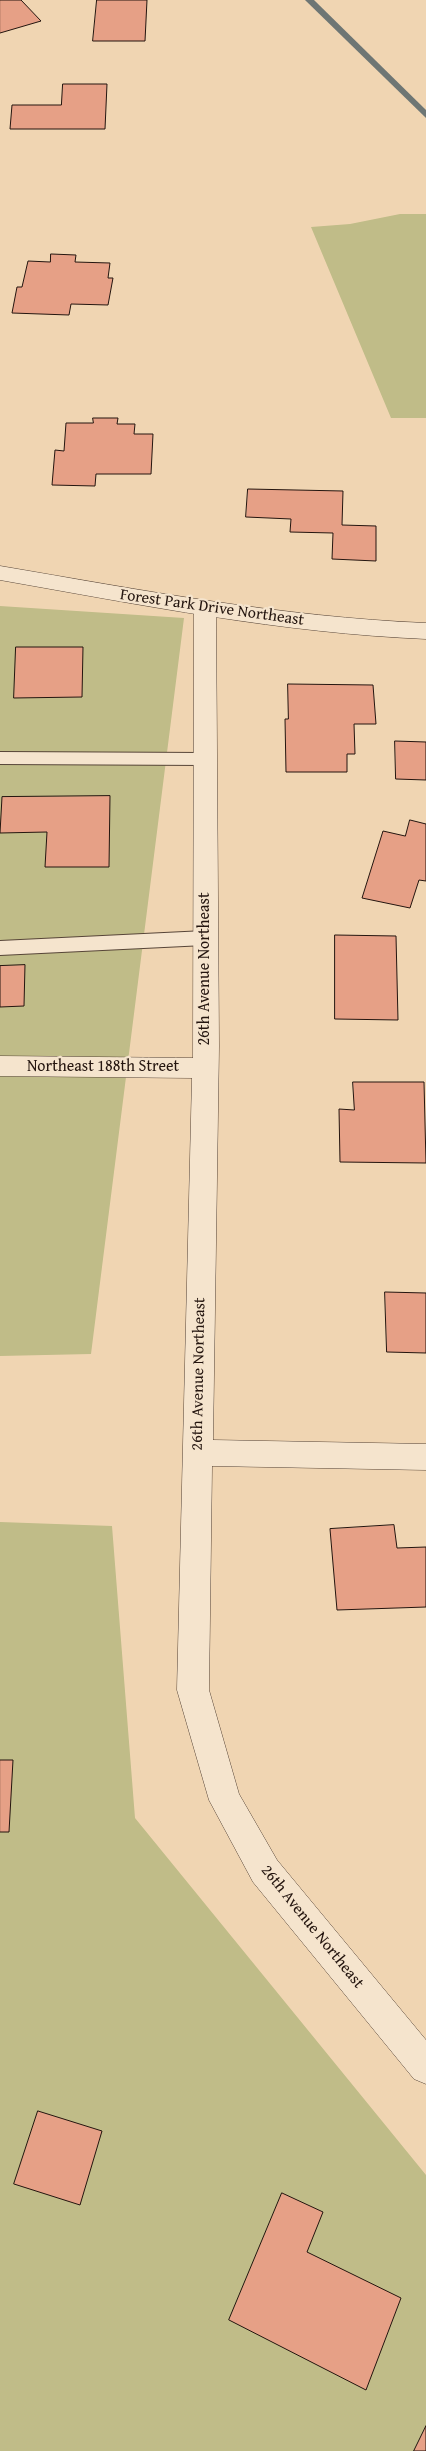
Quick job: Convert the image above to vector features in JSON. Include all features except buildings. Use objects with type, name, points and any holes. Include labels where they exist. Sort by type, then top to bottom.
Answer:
[{"type":"street","name":"Forest Park Drive Northeast","points":[[0,573],[205,609],[352,628],[426,631]]},
{"type":"street","name":"26th Avenue Northeast","points":[[205,609],[205,1068],[193,1690],[225,1800],[265,1872],[426,2067]]},
{"type":"street","name":"Northeast 188th Street","points":[[0,1066],[205,1068]]},
{"type":"street","points":[[198,1453],[426,1457]]},
{"type":"lane","points":[[0,758],[205,759]]},
{"type":"lane","points":[[0,948],[205,938]]},
{"type":"shaded area","points":[[400,214],[426,214],[426,418],[391,418],[311,227],[350,224]]},
{"type":"shaded area","points":[[0,606],[184,618],[91,1354],[0,1356]]},
{"type":"shaded area","points":[[0,1522],[112,1526],[135,1818],[426,2175],[426,2451],[0,2451]]},
{"type":"waterway","points":[[309,0],[426,115]]}]
